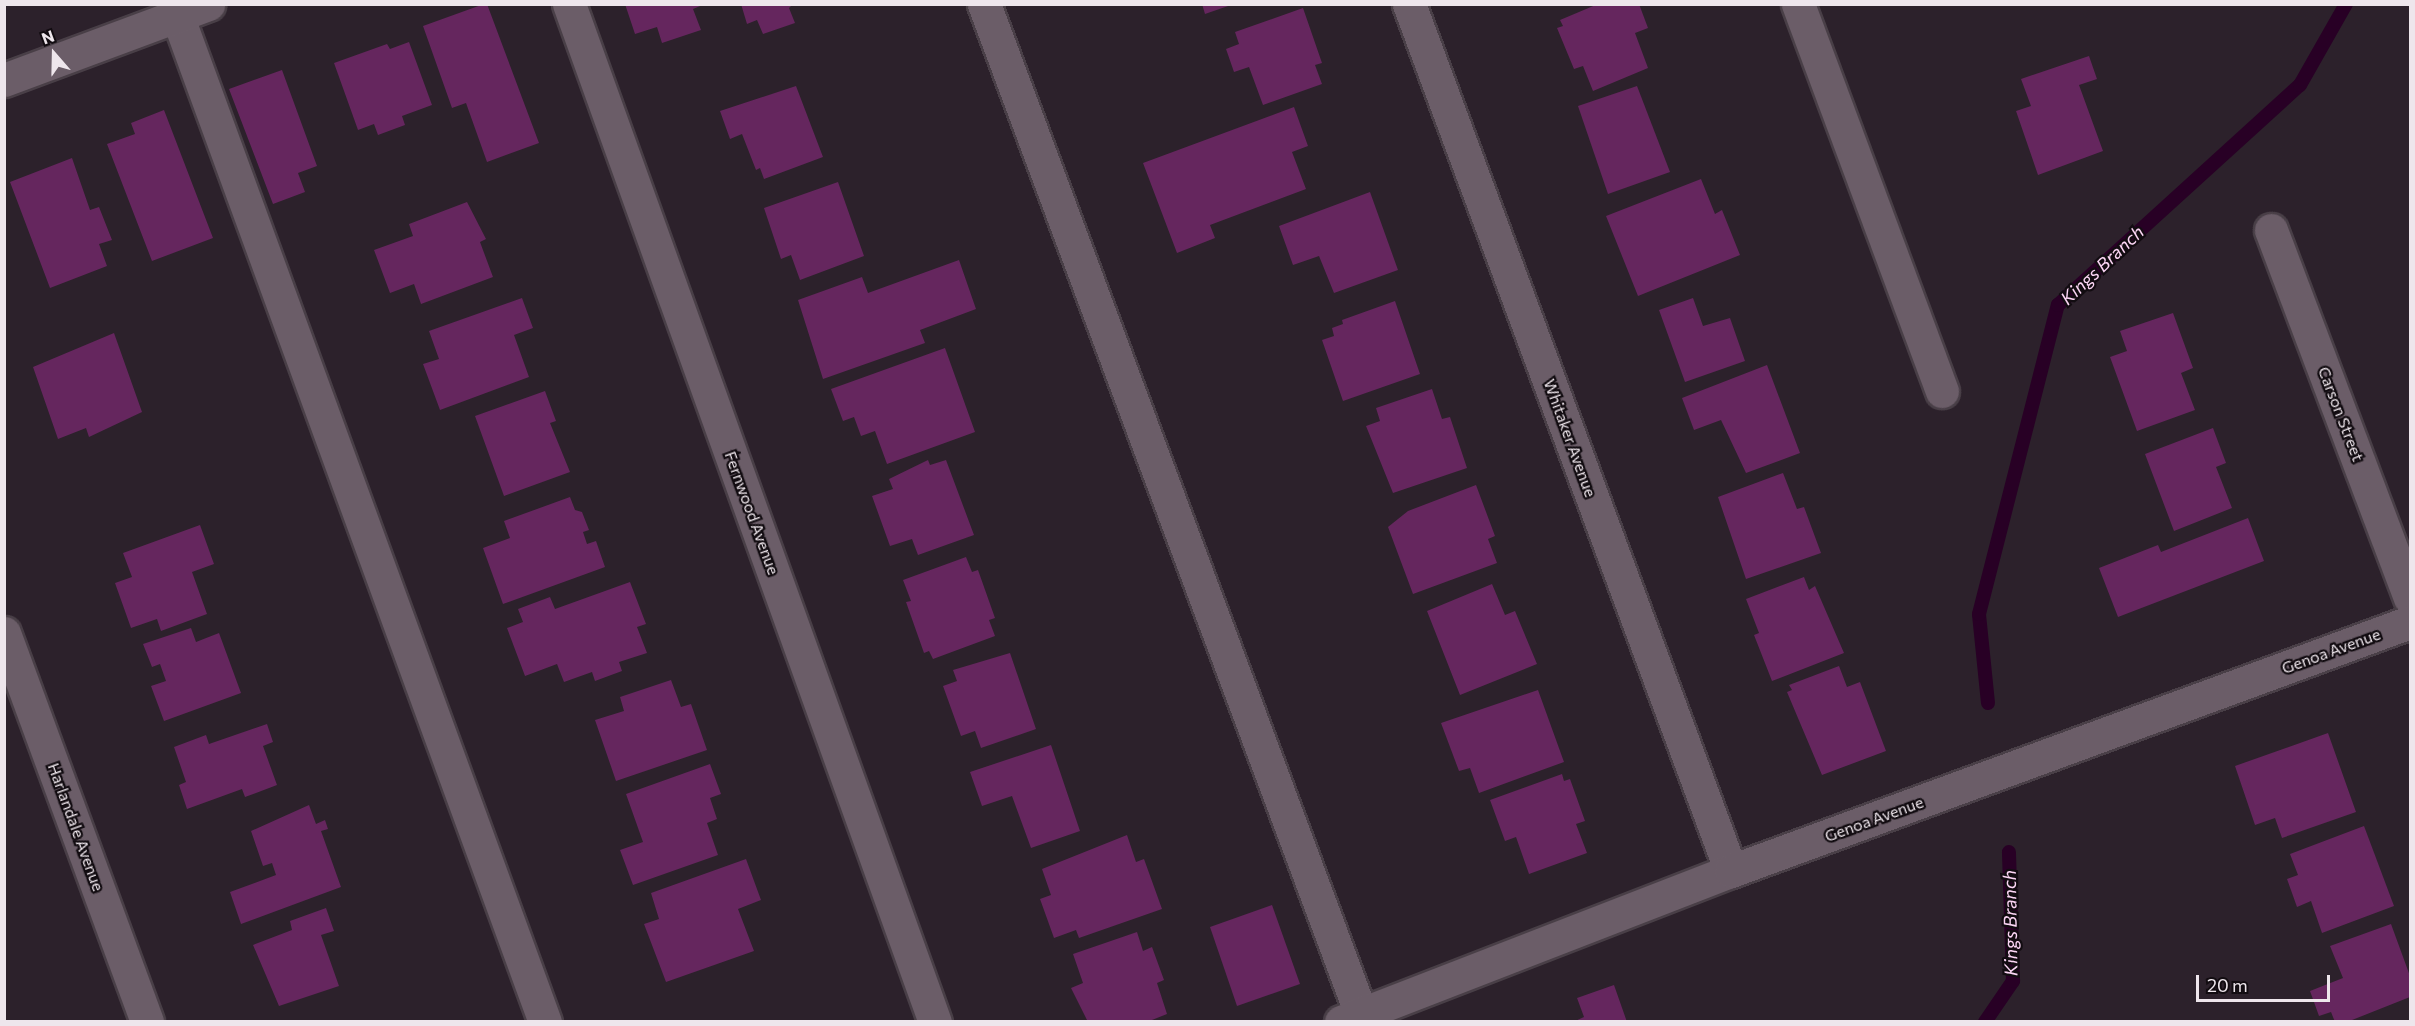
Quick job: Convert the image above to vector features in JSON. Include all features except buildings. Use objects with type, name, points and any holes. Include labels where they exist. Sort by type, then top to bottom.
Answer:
[{"type":"street","points":[[4,80],[175,10],[208,4]]},
{"type":"street","name":"Fernwood Avenue","points":[[569,4],[935,1022]]},
{"type":"street","points":[[984,4],[1351,1018]]},
{"type":"street","name":"Whitaker Avenue","points":[[1409,4],[1731,871]]},
{"type":"street","points":[[1798,4],[1942,391]]},
{"type":"street","points":[[175,10],[545,1022]]},
{"type":"street","name":"Carson Street","points":[[2271,230],[2410,598]]},
{"type":"street","name":"Genoa Avenue","points":[[1351,1018],[1731,871],[2410,622]]},
{"type":"street","name":"Harlandale Avenue","points":[[4,633],[147,1022]]},
{"type":"waterway","name":"Kings Branch","points":[[1988,703],[1979,614],[2058,305],[2300,85],[2346,4]]},
{"type":"waterway","name":"Kings Branch","points":[[1985,1022],[2013,981],[2009,852]]}]
